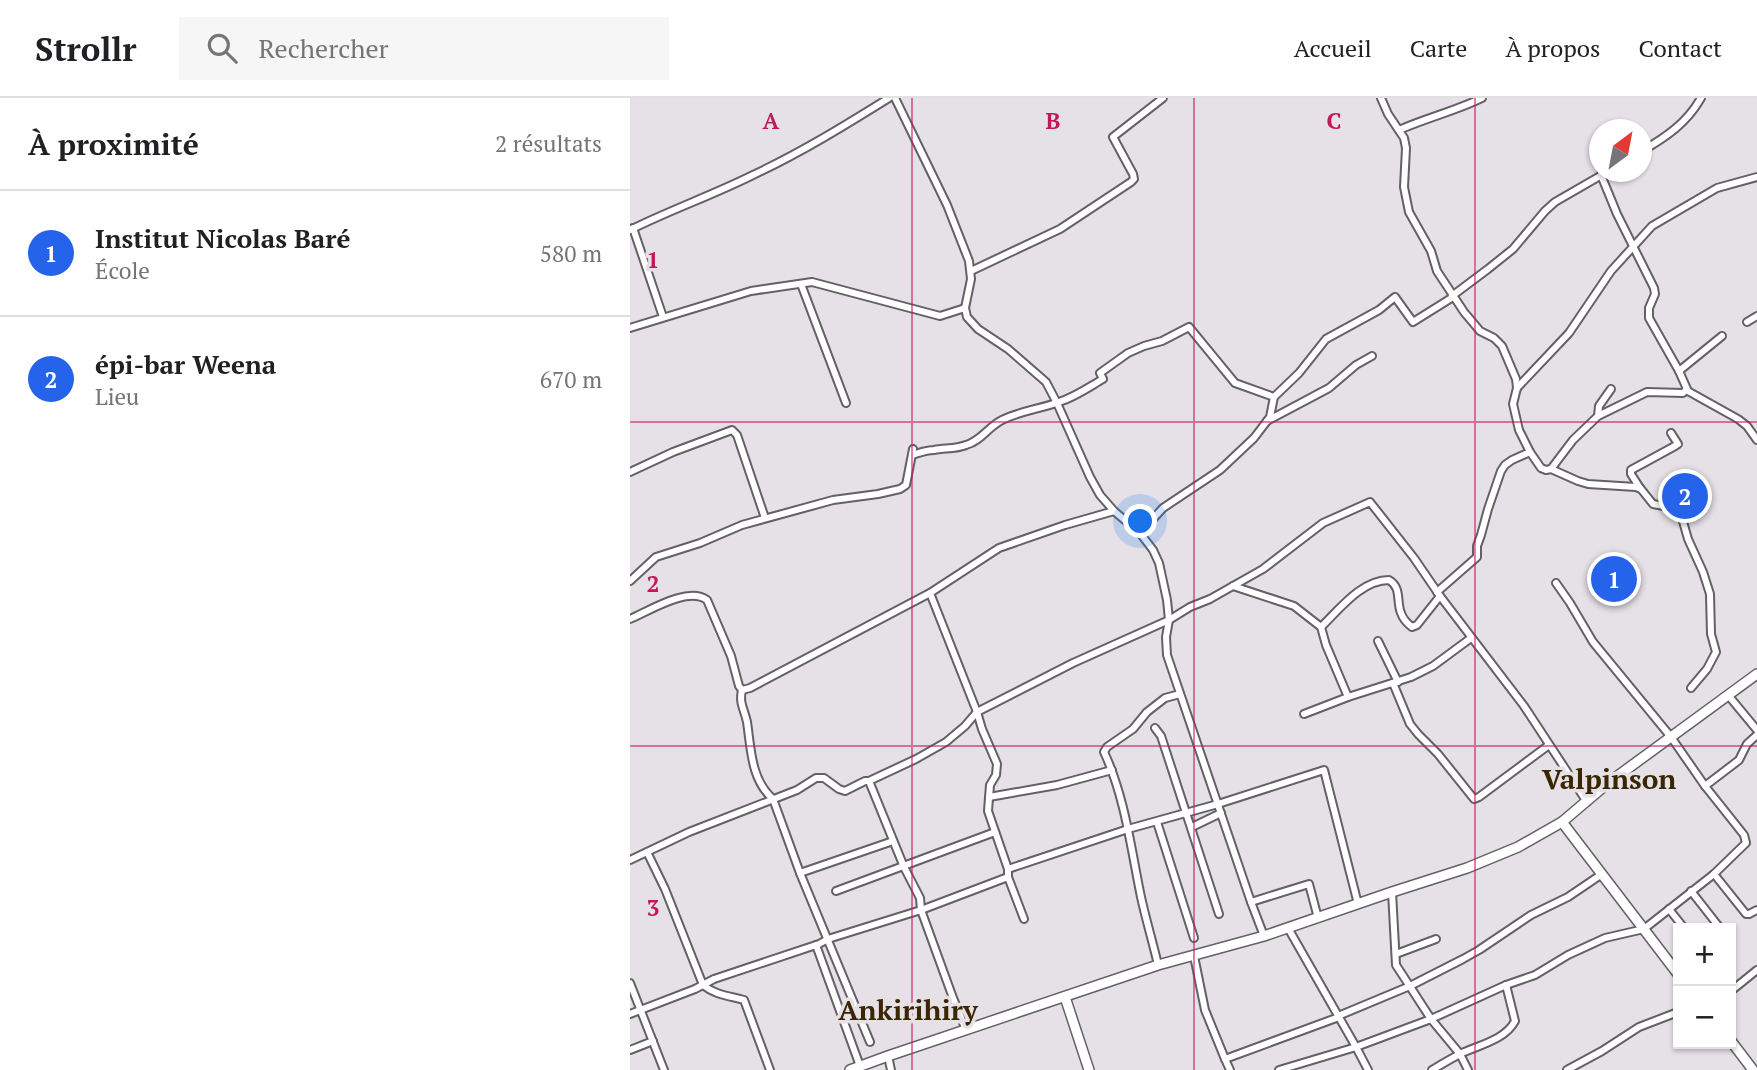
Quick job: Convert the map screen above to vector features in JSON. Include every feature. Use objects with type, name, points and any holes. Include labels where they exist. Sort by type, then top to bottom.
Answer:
[{"type":"main road","points":[[850,1070],[1158,965],[1318,918],[1467,868],[1518,847],[1562,822],[1608,783],[1757,674]]},
{"type":"main road","points":[[1562,822],[1673,967]]},
{"type":"main road","points":[[1065,997],[1089,1070]]},
{"type":"main road","points":[[1736,1048],[1753,1070]]},
{"type":"street","points":[[663,317],[632,229],[813,146],[889,98]]},
{"type":"street","points":[[895,98],[947,205],[965,249],[971,271],[965,308],[967,317],[978,329],[1042,378],[1057,403],[1100,495],[1147,540],[1159,563],[1169,620],[1167,655],[1264,936]]},
{"type":"street","points":[[971,271],[1060,229],[1131,182],[1133,174],[1113,137],[1163,98]]},
{"type":"street","points":[[1381,98],[1404,138],[1404,187],[1409,212],[1431,251],[1437,271],[1464,312],[1479,330],[1499,341],[1502,346],[1516,379],[1513,404],[1519,430],[1530,452],[1541,468],[1551,469],[1578,481],[1641,489]]},
{"type":"street","points":[[1399,130],[1449,113],[1482,98]]},
{"type":"street","points":[[1652,144],[1677,128],[1701,98]]},
{"type":"street","points":[[1517,388],[1569,332],[1611,271],[1657,222],[1717,188],[1757,177]]},
{"type":"street","points":[[1140,533],[1163,508],[1226,465],[1254,438],[1267,421],[1273,397],[1299,373],[1326,340],[1379,310],[1395,297],[1413,322],[1453,296],[1507,254],[1555,202],[1589,182]]},
{"type":"street","points":[[1608,182],[1633,247],[1654,288],[1649,318],[1686,384],[1686,390]]},
{"type":"street","points":[[630,328],[751,291],[812,282],[940,316],[965,308]]},
{"type":"street","points":[[801,284],[846,403]]},
{"type":"street","points":[[1746,322],[1757,316]]},
{"type":"street","points":[[630,581],[656,557],[700,543],[742,525],[832,500],[900,489],[906,485],[913,452],[968,445],[979,440],[989,428],[1000,421],[1020,412],[1073,397],[1103,379],[1100,373],[1129,353],[1162,341],[1189,327],[1235,383],[1273,397]]},
{"type":"street","points":[[1679,371],[1722,336]]},
{"type":"street","points":[[1267,421],[1329,388],[1356,365],[1372,356]]},
{"type":"street","points":[[1598,416],[1599,406],[1611,389]]},
{"type":"street","points":[[1551,469],[1573,440],[1598,416],[1647,392],[1683,393],[1686,390]]},
{"type":"street","points":[[1686,390],[1738,418],[1754,431],[1757,440]]},
{"type":"street","points":[[630,472],[673,452],[732,430],[737,435],[765,518]]},
{"type":"street","points":[[1671,433],[1678,443],[1631,470],[1630,474],[1653,504],[1680,511],[1710,594],[1711,635],[1716,652],[1707,669],[1691,688]]},
{"type":"street","points":[[1321,627],[1364,587],[1382,580],[1388,580],[1395,586],[1400,612],[1409,625],[1417,625],[1439,594],[1477,557],[1476,546],[1501,471],[1512,460],[1530,452]]},
{"type":"street","points":[[630,860],[671,839],[797,790],[816,778],[824,778],[845,791],[864,780],[869,781],[916,759],[946,742],[977,712],[1073,663],[1210,599],[1263,569],[1324,523],[1370,502],[1524,706],[1587,802]]},
{"type":"street","points":[[743,690],[930,593],[999,548],[1114,511]]},
{"type":"street","points":[[1279,1070],[1356,1047],[1432,1019],[1506,985],[1535,975],[1568,955],[1605,938],[1644,929],[1714,874],[1746,841],[1671,737],[1593,642],[1556,583]]},
{"type":"street","points":[[1233,586],[1294,606],[1321,627],[1348,697]]},
{"type":"street","points":[[930,593],[997,764],[996,775],[990,785],[988,811],[1024,919]]},
{"type":"street","points":[[630,619],[686,595],[707,600],[731,656],[739,686],[743,690]]},
{"type":"street","points":[[1304,714],[1396,683],[1433,666],[1471,638]]},
{"type":"street","points":[[1378,641],[1410,724],[1474,799],[1549,745]]},
{"type":"street","points":[[743,690],[741,708],[747,723],[754,770],[773,799],[800,873],[870,1042]]},
{"type":"street","points":[[1158,965],[1141,898],[1128,829],[1112,770],[1104,752],[1165,698],[1180,694]]},
{"type":"street","points":[[1705,786],[1739,760],[1747,744],[1757,733],[1728,695]]},
{"type":"street","points":[[1156,728],[1161,736],[1219,914]]},
{"type":"street","points":[[989,797],[1057,785],[1112,770]]},
{"type":"street","points":[[630,1014],[714,979],[921,910],[1008,873],[1128,829],[1324,770],[1358,904]]},
{"type":"street","points":[[869,781],[904,867],[920,898],[921,910],[966,1030]]},
{"type":"street","points":[[1194,826],[1221,813]]},
{"type":"street","points":[[1157,822],[1194,938]]},
{"type":"street","points":[[836,891],[995,832]]},
{"type":"street","points":[[800,873],[893,841]]},
{"type":"street","points":[[648,852],[666,889],[703,985],[709,990],[744,1000],[770,1070]]},
{"type":"street","points":[[1225,1059],[1409,986],[1479,950],[1531,915],[1568,897],[1602,874]]},
{"type":"street","points":[[1714,874],[1746,914],[1757,910]]},
{"type":"street","points":[[1251,902],[1309,884],[1318,918]]},
{"type":"street","points":[[1691,891],[1716,923]]},
{"type":"street","points":[[1392,892],[1396,965],[1432,1019],[1460,1054],[1468,1070]]},
{"type":"street","points":[[1669,909],[1680,923]]},
{"type":"street","points":[[1288,928],[1367,1070]]},
{"type":"street","points":[[1396,954],[1436,939]]},
{"type":"street","points":[[816,945],[860,1066]]},
{"type":"street","points":[[1194,956],[1205,1010],[1230,1070]]},
{"type":"street","points":[[1736,987],[1757,970]]},
{"type":"street","points":[[630,983],[663,1070]]},
{"type":"street","points":[[1432,1070],[1513,1027],[1516,1021],[1506,985]]},
{"type":"street","points":[[1567,1070],[1639,1027],[1673,1014]]},
{"type":"street","points":[[630,1050],[653,1041]]},
{"type":"street","points":[[888,1056],[891,1070]]},
{"type":"place","name":"épi-bar Weena","points":[[1685,496]]},
{"type":"place","name":"Institut Nicolas Baré","points":[[1614,579]]},
{"type":"district","name":"Valpinson","points":[[1609,779]]},
{"type":"district","name":"Ankirihiry","points":[[908,1010]]}]
